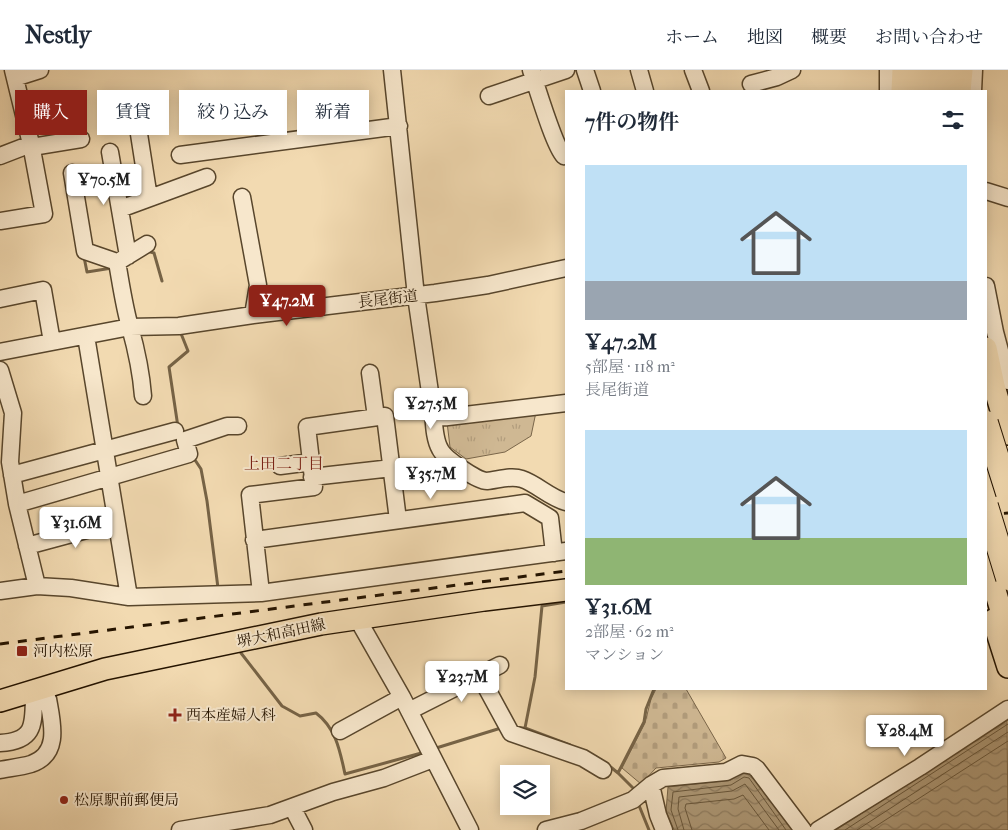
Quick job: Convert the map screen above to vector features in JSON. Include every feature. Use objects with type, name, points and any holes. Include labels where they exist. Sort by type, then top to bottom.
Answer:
[{"type":"highway","points":[[919,90],[921,70]]},
{"type":"highway","points":[[943,90],[944,70]]},
{"type":"highway","points":[[987,426],[1008,493]]},
{"type":"highway","points":[[987,509],[1008,578]]},
{"type":"main road","points":[[902,90],[903,70]]},
{"type":"main road","points":[[960,90],[962,70]]},
{"type":"main road","points":[[987,353],[994,386],[1008,434]]},
{"type":"main road","points":[[987,538],[1008,536]]},
{"type":"main road","points":[[987,563],[1008,634]]},
{"type":"main road","name":"堺大和高田線","points":[[0,700],[126,664],[357,618],[565,590]]},
{"type":"main road","points":[[987,603],[1008,667]]},
{"type":"street","points":[[0,221],[44,214],[32,146],[14,74],[40,70]]},
{"type":"street","points":[[392,70],[416,296],[439,448],[448,458],[478,479],[488,481],[513,477],[522,479],[565,502]]},
{"type":"street","points":[[489,96],[533,75],[566,70]]},
{"type":"street","points":[[586,70],[592,90]]},
{"type":"street","points":[[639,70],[645,90]]},
{"type":"street","points":[[693,70],[700,90]]},
{"type":"street","points":[[750,82],[776,77],[792,70]]},
{"type":"street","points":[[888,70],[888,90]]},
{"type":"street","points":[[973,90],[974,70]]},
{"type":"street","points":[[533,75],[561,153],[565,156]]},
{"type":"street","points":[[180,155],[399,126]]},
{"type":"street","points":[[139,135],[149,198]]},
{"type":"street","points":[[0,156],[32,146],[81,139]]},
{"type":"street","points":[[110,152],[120,209],[122,259],[130,328],[135,340],[141,368],[143,396]]},
{"type":"street","points":[[72,173],[85,251],[122,259],[147,244]]},
{"type":"street","points":[[120,209],[207,177]]},
{"type":"street","points":[[987,191],[1008,198]]},
{"type":"street","points":[[242,197],[258,285],[254,315]]},
{"type":"street","name":"長尾街道","points":[[0,352],[130,328],[178,326],[416,296],[488,285],[565,268]]},
{"type":"street","points":[[0,299],[43,290],[52,342]]},
{"type":"street","points":[[987,291],[995,332],[1008,381]]},
{"type":"street","points":[[86,336],[129,597]]},
{"type":"street","points":[[0,370],[13,413],[8,467],[37,586]]},
{"type":"street","points":[[370,373],[376,417]]},
{"type":"street","points":[[433,411],[436,416],[443,417],[565,403]]},
{"type":"street","points":[[261,593],[250,495],[314,487],[307,427],[386,416],[398,520]]},
{"type":"street","points":[[17,504],[189,454],[185,440],[227,426],[238,426]]},
{"type":"street","points":[[8,467],[104,450],[175,431]]},
{"type":"street","points":[[987,449],[1008,444]]},
{"type":"street","points":[[280,466],[311,470],[392,468]]},
{"type":"street","points":[[0,591],[37,586],[71,588],[129,597],[261,593],[560,552],[550,518],[525,503],[254,540]]},
{"type":"street","points":[[27,546],[116,522]]},
{"type":"street","points":[[357,618],[405,704],[470,830]]},
{"type":"street","points":[[340,730],[480,676],[500,666]]},
{"type":"street","points":[[480,676],[512,733],[583,758],[603,770]]},
{"type":"street","points":[[0,743],[15,742],[29,733],[34,718],[34,691],[48,699],[53,732],[50,748],[43,757],[32,764],[0,770]]},
{"type":"street","points":[[818,830],[920,767],[1008,709]]},
{"type":"street","points":[[180,830],[255,824],[292,807],[333,792],[384,778],[430,753]]},
{"type":"street","points":[[546,830],[582,825],[633,800],[663,778],[726,772],[737,766],[748,764],[757,769],[803,830]]},
{"type":"street","points":[[651,785],[658,815],[664,830]]},
{"type":"street","points":[[292,807],[304,830]]},
{"type":"green space","points":[[536,412],[531,436],[505,452],[466,459],[450,447],[447,422]]},
{"type":"green space","points":[[656,690],[687,690],[726,758],[719,762],[656,768],[641,784],[622,768],[645,723],[651,699]]},
{"type":"water","points":[[1007,719],[1008,830],[836,830]]},
{"type":"water","points":[[742,772],[752,773],[793,830],[674,830],[666,811],[668,787],[731,780]]},
{"type":"waterway","points":[[147,251],[154,253],[162,281]]},
{"type":"waterway","points":[[84,257],[87,272],[112,268]]},
{"type":"waterway","points":[[178,427],[169,367],[188,351],[180,331]]},
{"type":"waterway","points":[[193,457],[201,469],[218,588]]},
{"type":"waterway","points":[[525,728],[535,677],[542,606],[565,602]]},
{"type":"waterway","points":[[241,653],[282,706],[300,716],[316,713],[323,719],[336,740],[345,774],[425,752]]},
{"type":"waterway","points":[[635,790],[618,773],[644,722],[646,709],[654,690]]},
{"type":"waterway","points":[[433,749],[501,728]]},
{"type":"waterway","points":[[517,728],[525,728],[570,745]]},
{"type":"waterway","points":[[607,764],[618,773]]},
{"type":"waterway","points":[[638,803],[649,830]]},
{"type":"railway","points":[[987,515],[1008,513]]},
{"type":"railway","points":[[0,644],[565,571]]},
{"type":"place","name":"河内松原","points":[[22,651]]},
{"type":"place","name":"西本産婦人科","points":[[175,715]]},
{"type":"place","name":"松原駅前郵便局","points":[[64,800]]},
{"type":"district","name":"上田二丁目","points":[[284,463]]}]
